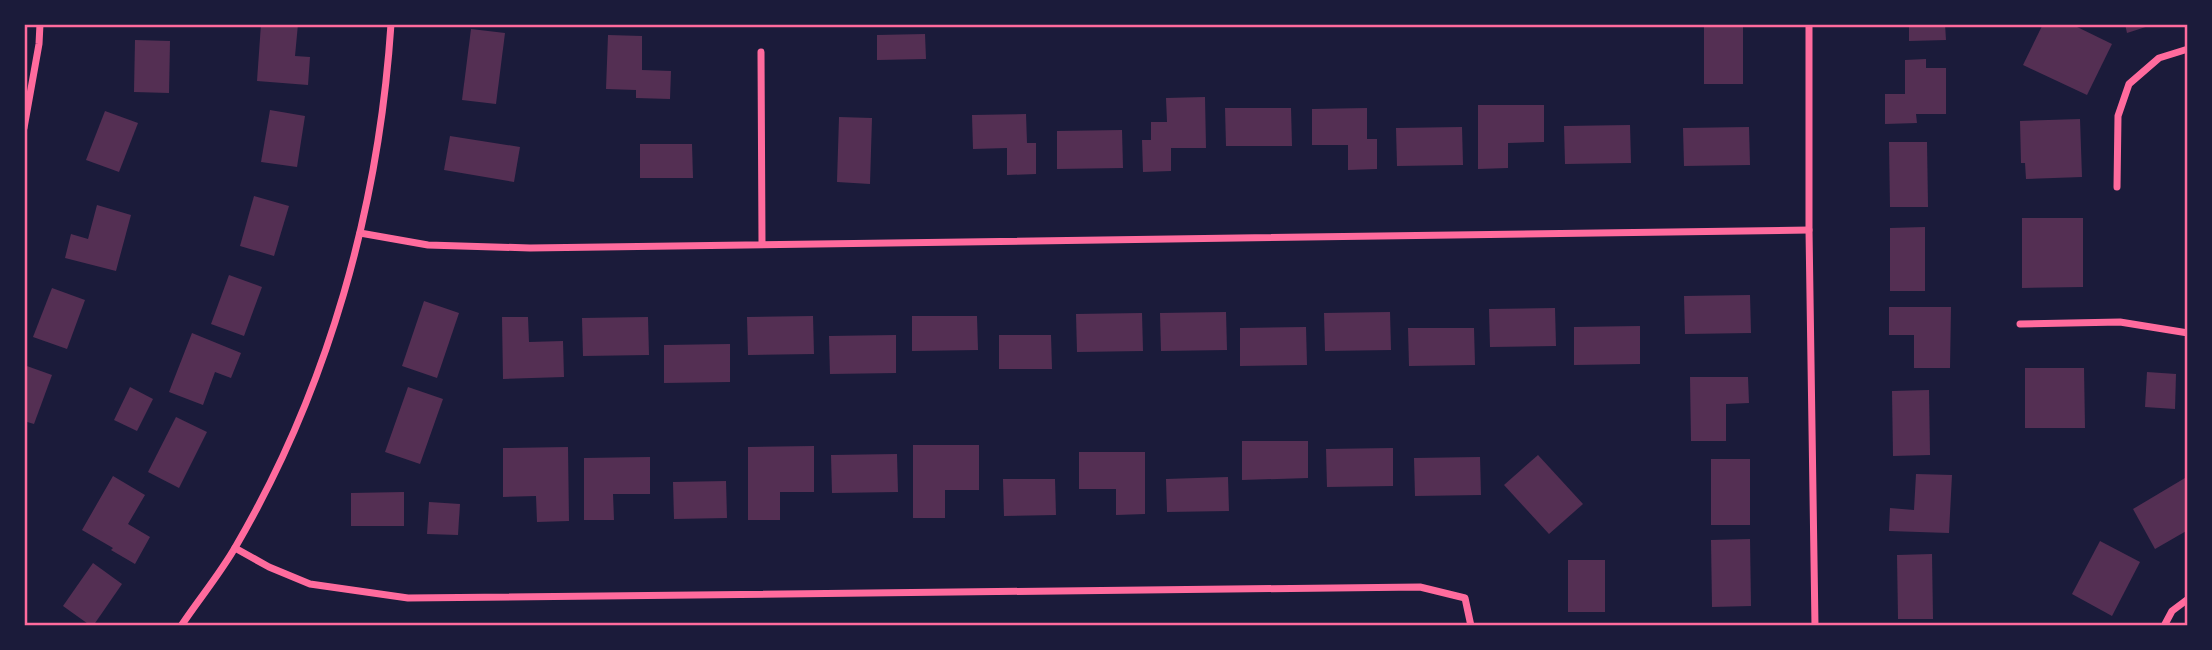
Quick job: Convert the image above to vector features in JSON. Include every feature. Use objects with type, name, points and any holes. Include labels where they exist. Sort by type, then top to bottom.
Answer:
[{"type":"street","points":[[24,128],[40,24]]},
{"type":"street","points":[[181,625],[235,548],[290,441],[319,372],[360,233],[383,110],[391,24]]},
{"type":"street","points":[[1809,24],[1815,625]]},
{"type":"street","points":[[2117,187],[2118,116],[2129,84],[2159,58],[2188,49]]},
{"type":"street","points":[[761,52],[762,244]]},
{"type":"street","points":[[360,233],[428,245],[475,247],[1809,230]]},
{"type":"street","points":[[2020,324],[2120,322],[2188,333]]},
{"type":"street","points":[[235,548],[269,567],[310,584],[408,598],[1420,587],[1465,598],[1471,625]]},
{"type":"street","points":[[2164,625],[2172,611],[2188,599]]},
{"type":"building","points":[[261,24],[298,24],[295,56],[310,57],[308,85],[257,81]]},
{"type":"building","points":[[1704,24],[1743,24],[1743,84],[1704,84]]},
{"type":"building","points":[[1909,24],[1945,24],[1946,40],[1909,41]]},
{"type":"building","points":[[2043,24],[2071,24],[2112,44],[2087,95],[2023,65]]},
{"type":"building","points":[[2125,24],[2152,24],[2152,25],[2127,33]]},
{"type":"building","points":[[471,29],[505,33],[496,104],[462,100]]},
{"type":"building","points":[[925,34],[926,59],[877,60],[877,35]]},
{"type":"building","points":[[608,35],[642,36],[642,70],[671,71],[670,99],[636,98],[636,90],[606,89]]},
{"type":"building","points":[[135,40],[170,41],[169,93],[134,92]]},
{"type":"building","points":[[1926,59],[1926,68],[1946,68],[1946,114],[1916,114],[1917,123],[1885,124],[1885,94],[1905,94],[1905,60]]},
{"type":"building","points":[[1205,97],[1206,148],[1171,148],[1171,171],[1143,172],[1142,140],[1151,140],[1151,122],[1167,122],[1166,98]]},
{"type":"building","points":[[1478,105],[1544,105],[1544,142],[1508,143],[1508,168],[1478,169]]},
{"type":"building","points":[[1225,108],[1291,108],[1292,146],[1226,146]]},
{"type":"building","points":[[1367,108],[1367,139],[1377,139],[1377,169],[1348,170],[1348,145],[1312,145],[1312,109]]},
{"type":"building","points":[[270,110],[305,116],[297,167],[261,162]]},
{"type":"building","points":[[105,111],[138,123],[119,172],[86,160]]},
{"type":"building","points":[[1026,114],[1027,143],[1036,143],[1036,174],[1007,175],[1007,148],[973,149],[972,115]]},
{"type":"building","points":[[839,117],[872,118],[870,184],[837,182]]},
{"type":"building","points":[[2080,119],[2082,177],[2026,179],[2025,163],[2021,163],[2020,121]]},
{"type":"building","points":[[1630,125],[1631,163],[1565,164],[1564,126]]},
{"type":"building","points":[[1462,127],[1463,165],[1397,166],[1396,128]]},
{"type":"building","points":[[1749,127],[1750,165],[1684,166],[1683,128]]},
{"type":"building","points":[[1122,130],[1123,168],[1057,169],[1057,131]]},
{"type":"building","points":[[450,136],[520,147],[514,182],[444,170]]},
{"type":"building","points":[[1889,142],[1927,142],[1928,207],[1890,207]]},
{"type":"building","points":[[640,144],[692,144],[693,178],[640,178]]},
{"type":"building","points":[[254,196],[289,206],[274,256],[240,246]]},
{"type":"building","points":[[97,205],[131,215],[116,271],[65,258],[71,234],[88,239]]},
{"type":"building","points":[[2022,218],[2083,218],[2083,287],[2022,288]]},
{"type":"building","points":[[1925,227],[1925,291],[1890,291],[1890,228]]},
{"type":"building","points":[[229,275],[262,287],[244,336],[211,324]]},
{"type":"building","points":[[52,288],[85,300],[67,349],[33,337]]},
{"type":"building","points":[[1750,295],[1751,333],[1685,334],[1684,296]]},
{"type":"building","points":[[424,301],[459,313],[437,378],[402,366]]},
{"type":"building","points":[[1889,307],[1951,307],[1950,368],[1914,368],[1914,335],[1889,335]]},
{"type":"building","points":[[1555,308],[1556,346],[1490,347],[1489,309]]},
{"type":"building","points":[[1226,312],[1227,350],[1161,351],[1160,313]]},
{"type":"building","points":[[1390,312],[1391,350],[1325,351],[1324,313]]},
{"type":"building","points":[[1142,313],[1143,351],[1077,352],[1076,314]]},
{"type":"building","points":[[813,316],[814,354],[748,355],[747,317]]},
{"type":"building","points":[[912,316],[977,316],[978,350],[912,351]]},
{"type":"building","points":[[502,317],[528,317],[529,342],[563,341],[564,377],[503,379]]},
{"type":"building","points":[[648,317],[649,355],[583,356],[582,318]]},
{"type":"building","points":[[1640,326],[1640,364],[1574,365],[1574,327]]},
{"type":"building","points":[[1306,327],[1307,365],[1240,366],[1240,328]]},
{"type":"building","points":[[1408,328],[1474,328],[1475,365],[1409,366]]},
{"type":"building","points":[[192,333],[241,353],[231,378],[215,372],[203,405],[169,392]]},
{"type":"building","points":[[896,335],[896,373],[830,374],[829,336]]},
{"type":"building","points":[[999,335],[1051,335],[1052,369],[999,369]]},
{"type":"building","points":[[730,344],[730,382],[664,383],[664,345]]},
{"type":"building","points":[[24,365],[52,375],[34,424],[24,421]]},
{"type":"building","points":[[2025,368],[2084,368],[2085,428],[2025,428]]},
{"type":"building","points":[[2147,372],[2176,374],[2175,409],[2145,407]]},
{"type":"building","points":[[1690,377],[1748,377],[1749,403],[1726,404],[1726,441],[1691,441]]},
{"type":"building","points":[[130,387],[153,399],[137,431],[114,420]]},
{"type":"building","points":[[408,387],[443,399],[420,464],[385,452]]},
{"type":"building","points":[[1929,390],[1930,455],[1893,456],[1892,391]]},
{"type":"building","points":[[176,417],[207,432],[179,488],[148,472]]},
{"type":"building","points":[[1242,441],[1308,441],[1308,478],[1242,480]]},
{"type":"building","points":[[913,445],[979,445],[979,490],[945,490],[945,518],[913,518]]},
{"type":"building","points":[[814,446],[814,492],[780,492],[780,520],[748,520],[748,447]]},
{"type":"building","points":[[568,447],[569,521],[537,522],[536,496],[503,497],[503,448]]},
{"type":"building","points":[[1393,448],[1393,486],[1327,487],[1326,449]]},
{"type":"building","points":[[1079,452],[1145,452],[1145,514],[1116,515],[1116,489],[1079,489]]},
{"type":"building","points":[[897,454],[898,492],[832,493],[831,455]]},
{"type":"building","points":[[1538,455],[1583,504],[1549,534],[1504,485]]},
{"type":"building","points":[[650,457],[650,494],[613,494],[614,520],[584,520],[584,458]]},
{"type":"building","points":[[1480,457],[1481,495],[1415,496],[1414,458]]},
{"type":"building","points":[[1711,459],[1750,459],[1750,525],[1711,525]]},
{"type":"building","points":[[1916,474],[1952,475],[1949,533],[1889,531],[1890,508],[1914,510]]},
{"type":"building","points":[[113,476],[145,495],[128,524],[150,537],[135,564],[82,530]]},
{"type":"building","points":[[1228,477],[1229,511],[1167,512],[1166,479]]},
{"type":"building","points":[[2185,478],[2188,482],[2188,530],[2155,549],[2133,509]]},
{"type":"building","points":[[1003,479],[1055,479],[1056,515],[1004,516]]},
{"type":"building","points":[[726,481],[727,518],[674,519],[673,482]]},
{"type":"building","points":[[404,492],[404,526],[351,526],[351,493]]},
{"type":"building","points":[[429,502],[460,504],[458,535],[427,534]]},
{"type":"building","points":[[1750,539],[1751,606],[1712,607],[1711,540]]},
{"type":"building","points":[[2100,541],[2140,562],[2112,616],[2072,594]]},
{"type":"building","points":[[1932,554],[1933,619],[1898,619],[1897,555]]},
{"type":"building","points":[[1568,560],[1605,560],[1605,612],[1568,612]]},
{"type":"building","points":[[93,563],[122,584],[91,626],[63,606]]}]
